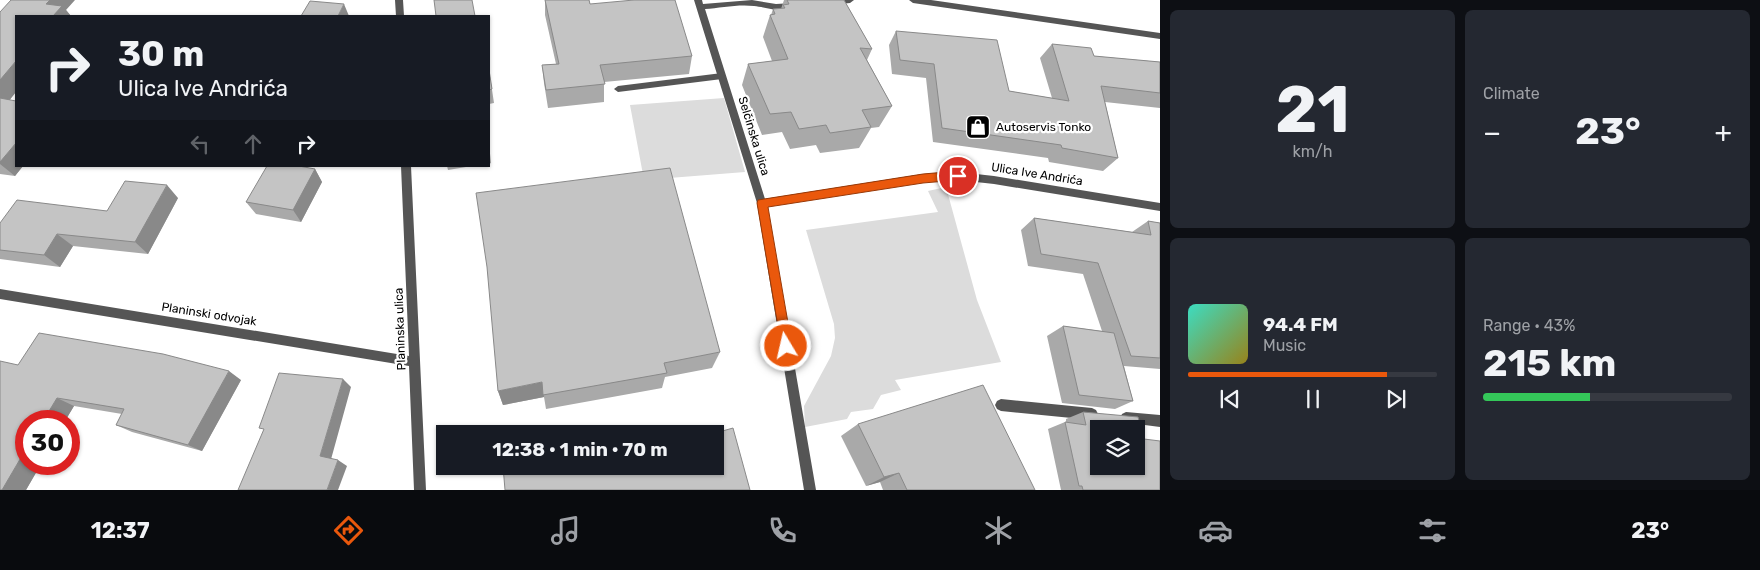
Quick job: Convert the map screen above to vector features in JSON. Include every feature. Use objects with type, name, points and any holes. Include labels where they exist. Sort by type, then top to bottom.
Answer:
[{"type":"street","points":[[399,0],[400,15]]},
{"type":"street","points":[[822,4],[850,0]]},
{"type":"street","points":[[913,0],[1160,36]]},
{"type":"street","points":[[699,3],[752,3],[776,7],[804,5]]},
{"type":"street","name":"Selčinska ulica","points":[[699,3],[762,203],[810,490]]},
{"type":"street","points":[[618,89],[722,76]]},
{"type":"street","name":"Planinska ulica","points":[[406,167],[420,490]]},
{"type":"street","name":"Ulica Ive Andrića","points":[[762,203],[923,178],[958,176],[994,180],[1160,207]]},
{"type":"street","name":"Planinski odvojak","points":[[0,294],[414,362]]},
{"type":"street","points":[[1002,405],[1160,421]]},
{"type":"shaded area","points":[[724,98],[745,172],[644,180],[630,105]]},
{"type":"shaded area","points":[[946,187],[977,300],[1001,362],[895,380],[901,390],[881,395],[873,409],[851,412],[847,419],[805,427],[804,406],[831,356],[835,338],[834,324],[806,230],[938,212],[928,191]]},
{"type":"building","points":[[11,0],[50,0],[46,4],[62,6],[54,15],[15,15],[15,62],[0,80],[0,12]]},
{"type":"building","points":[[434,0],[472,0],[475,15],[436,15]]},
{"type":"building","points":[[545,0],[589,0],[590,4],[634,0],[675,0],[692,56],[600,65],[605,84],[546,90],[542,65],[559,64]]},
{"type":"building","points":[[787,0],[844,0],[872,49],[860,48],[892,106],[862,110],[871,127],[830,133],[826,125],[799,129],[791,112],[770,114],[748,64],[788,59],[770,15],[775,14],[773,9],[785,8],[783,5],[789,4]]},
{"type":"building","points":[[310,1],[344,4],[338,15],[302,15]]},
{"type":"building","points":[[896,31],[997,40],[1009,91],[1069,101],[1052,44],[1091,48],[1094,56],[1160,62],[1160,93],[1101,86],[1118,158],[1062,148],[1061,145],[942,128],[934,64],[900,60]]},
{"type":"building","points":[[0,98],[15,101],[15,144],[0,162]]},
{"type":"building","points":[[266,167],[304,167],[315,169],[293,210],[246,202]]},
{"type":"building","points":[[670,168],[720,352],[664,363],[667,373],[543,395],[542,382],[498,391],[487,267],[476,193]]},
{"type":"building","points":[[125,181],[167,185],[135,242],[57,234],[44,255],[0,250],[0,223],[17,200],[107,211]]},
{"type":"building","points":[[1034,218],[1151,235],[1148,221],[1160,223],[1160,358],[1131,356],[1098,263],[1041,254]]},
{"type":"building","points":[[1063,326],[1114,333],[1133,401],[1079,395]]},
{"type":"building","points":[[39,333],[163,354],[229,371],[188,445],[116,425],[124,409],[57,398],[50,410],[15,410],[15,468],[2,490],[0,490],[0,361],[18,365]]},
{"type":"building","points":[[279,373],[343,379],[320,456],[338,460],[327,490],[238,490],[264,429],[259,428]]},
{"type":"building","points":[[983,385],[1035,490],[907,490],[899,473],[884,477],[858,424]]},
{"type":"building","points":[[1083,412],[1138,417],[1139,420],[1090,420],[1090,475],[1145,475],[1145,439],[1160,441],[1160,490],[1083,490],[1082,486],[1079,486],[1065,422],[1086,425]]},
{"type":"building","points":[[733,428],[750,490],[505,490],[504,475],[724,475],[724,431]]},
{"type":"place","name":"Autoservis Tonko","points":[[978,127]]},
{"type":"route","points":[[786,346],[762,203],[923,178],[958,176]]}]
